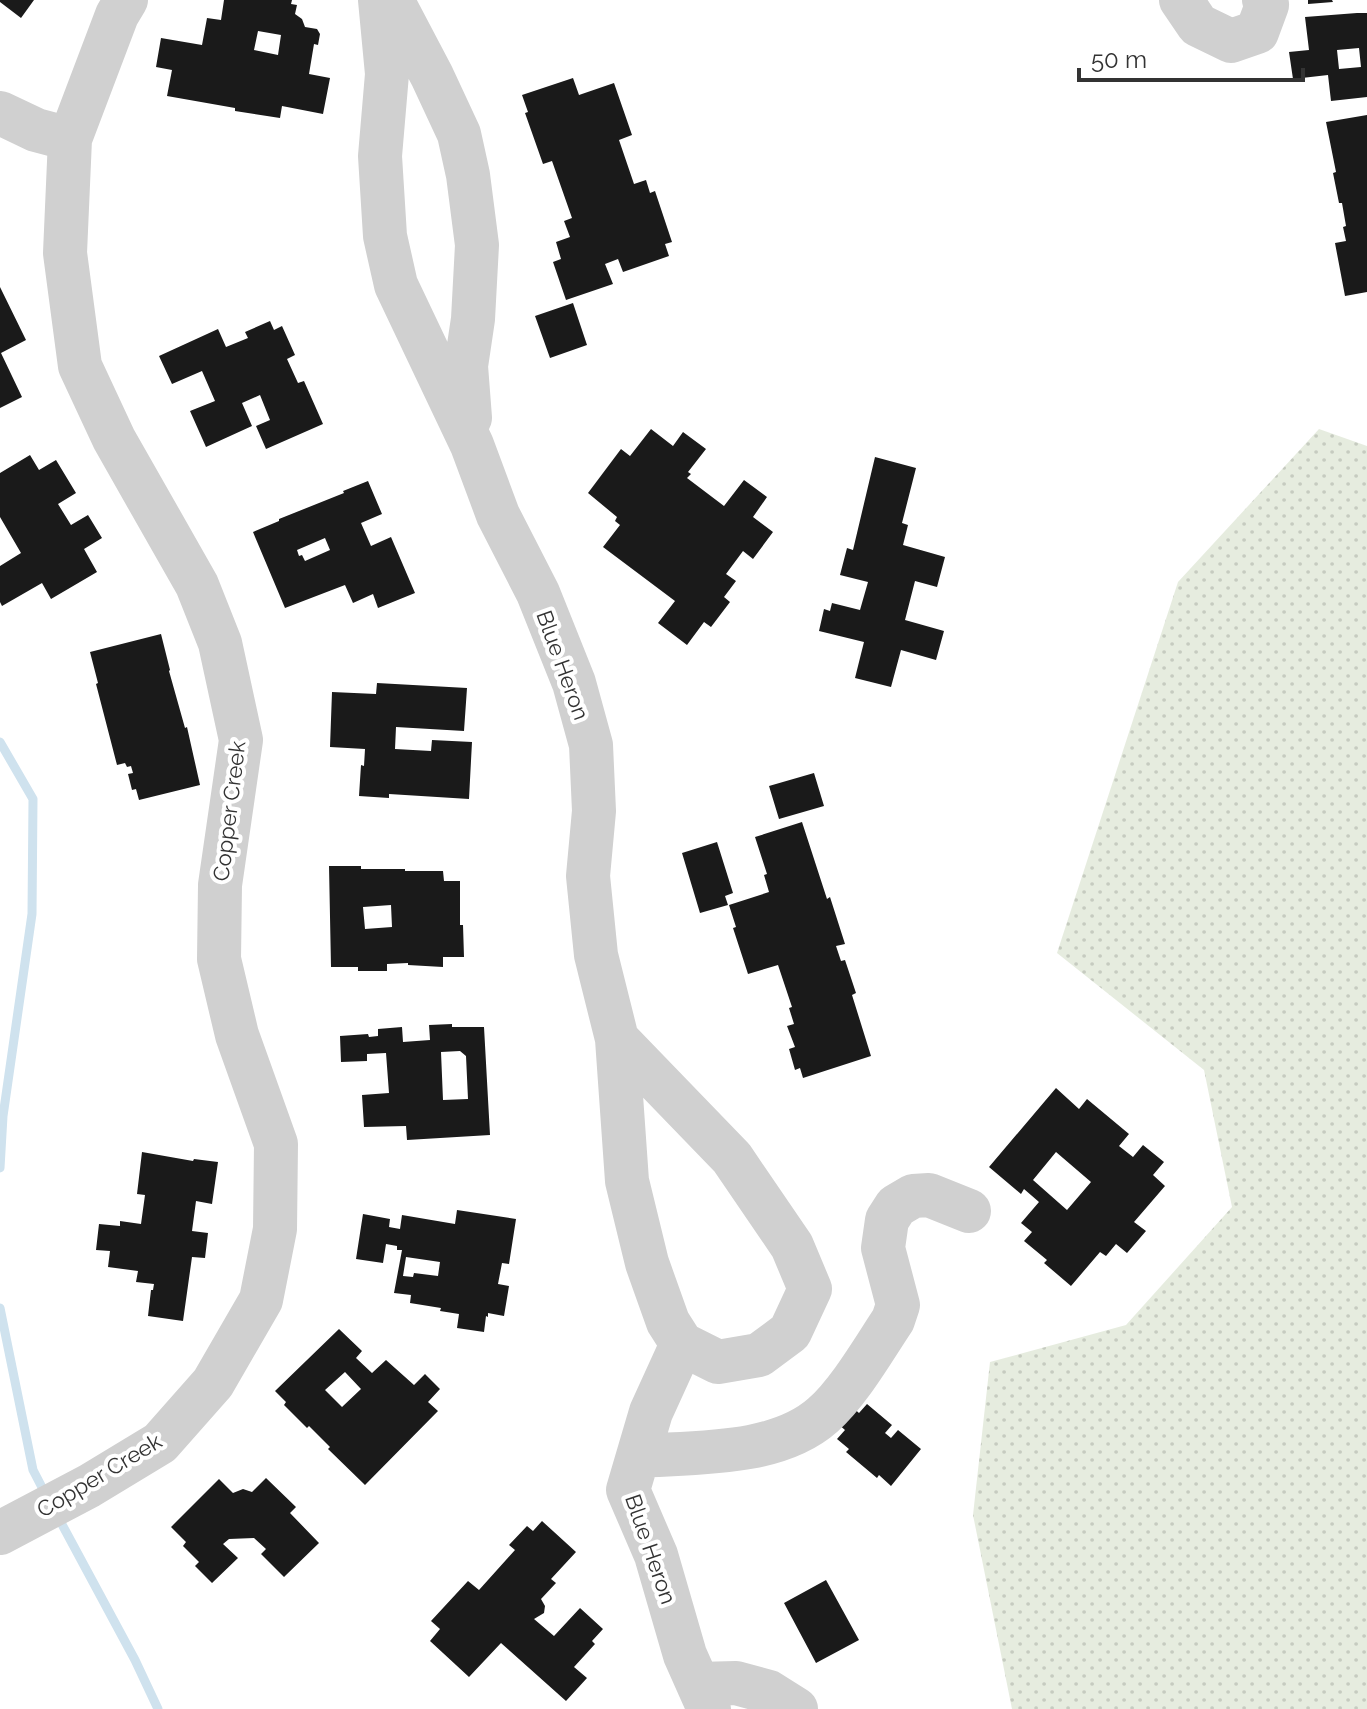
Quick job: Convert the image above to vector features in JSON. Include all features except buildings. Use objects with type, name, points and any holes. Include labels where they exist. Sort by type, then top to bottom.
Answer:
[{"type":"street","name":"Copper Creek","points":[[0,1533],[89,1486],[160,1443],[213,1383],[261,1300],[275,1229],[276,1144],[237,1035],[219,959],[220,885],[241,740],[220,643],[197,585],[114,439],[80,366],[65,253],[70,139],[117,15],[126,0]]},
{"type":"street","name":"Blue Heron","points":[[380,0],[387,74],[380,156],[385,236],[396,285],[472,445],[498,515],[538,593],[574,683],[591,745],[594,811],[588,876],[596,955],[617,1039],[627,1181],[647,1263],[668,1322],[682,1344],[718,1362],[759,1355],[790,1332],[810,1289],[792,1246],[732,1158],[617,1039]]},
{"type":"street","name":"Blue Heron","points":[[392,0],[459,134],[468,175],[477,245],[473,319],[466,366],[472,445]]},
{"type":"street","points":[[1181,0],[1198,25],[1231,41],[1257,32],[1267,5],[1264,0]]},
{"type":"street","points":[[0,113],[36,130],[70,139]]},
{"type":"street","points":[[638,1456],[759,1445],[804,1430],[838,1399],[893,1320],[898,1305],[883,1248],[887,1220],[896,1206],[913,1196],[929,1195],[969,1211]]},
{"type":"street","name":"Blue Heron","points":[[682,1344],[651,1412],[628,1490],[656,1555],[685,1655],[704,1696]]},
{"type":"street","points":[[704,1696],[736,1683],[769,1692],[796,1709]]},
{"type":"shaded area","points":[[1319,429],[1367,446],[1367,1709],[1012,1709],[973,1515],[990,1362],[1126,1325],[1232,1207],[1204,1070],[1057,953],[1178,582]]},
{"type":"waterway","points":[[0,742],[33,799],[32,914],[3,1116],[0,1168]]},
{"type":"waterway","points":[[0,1308],[33,1470],[47,1497]]},
{"type":"waterway","points":[[58,1517],[158,1709]]}]
